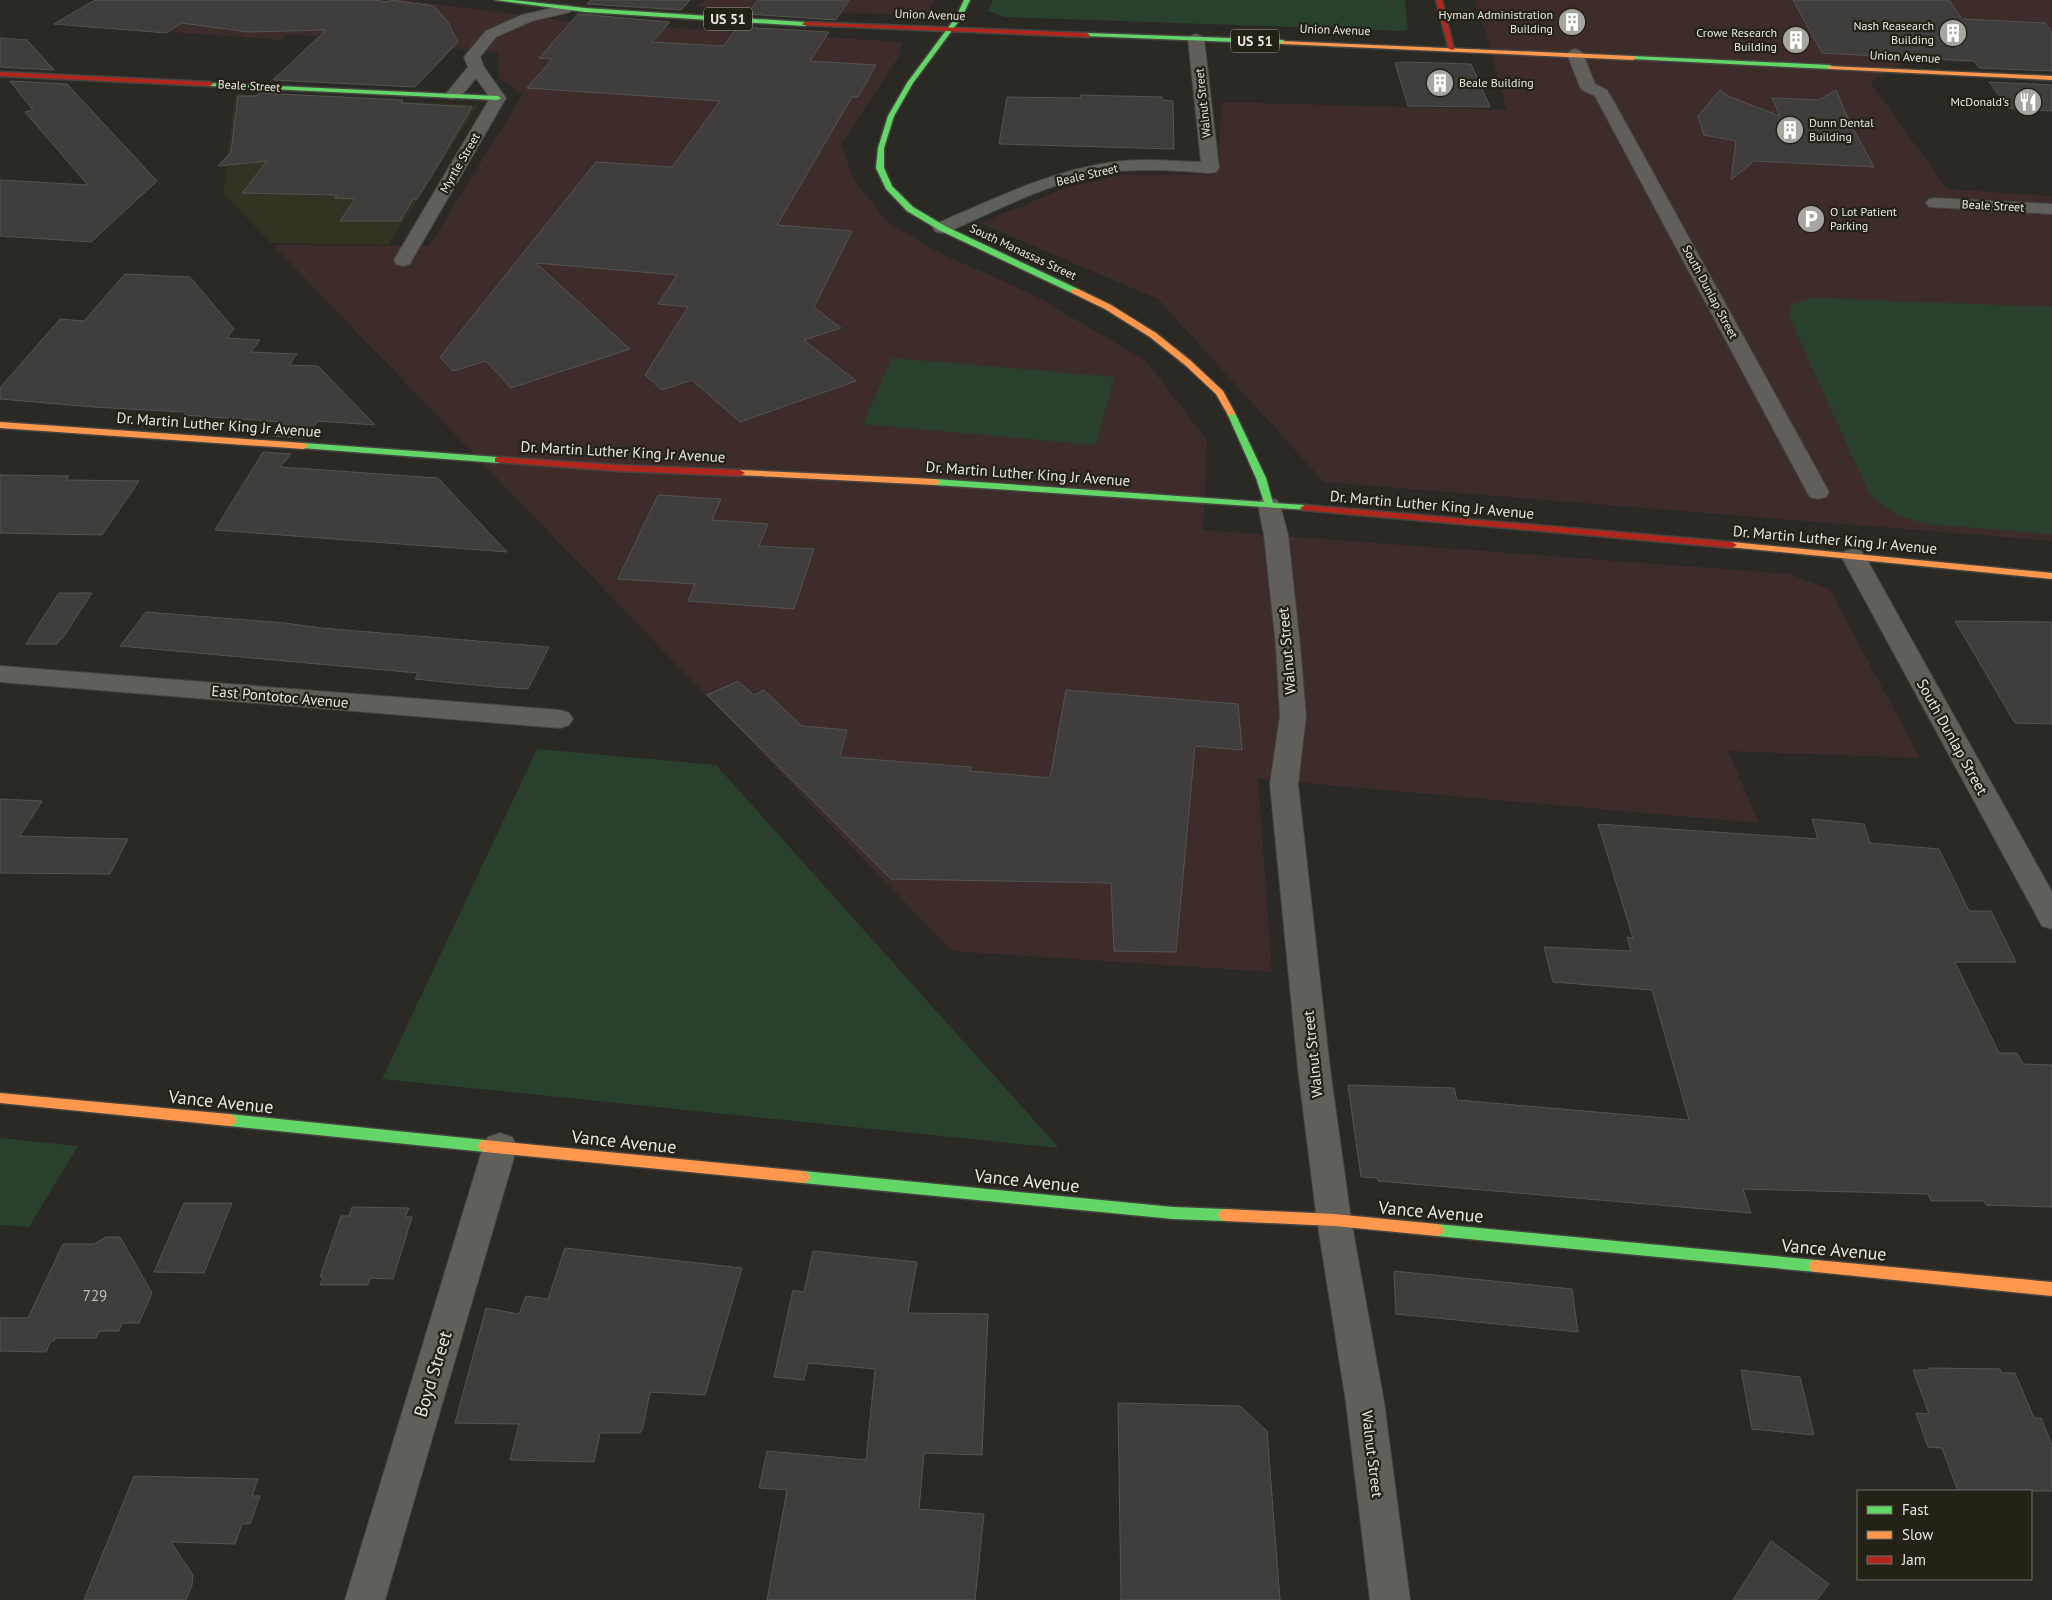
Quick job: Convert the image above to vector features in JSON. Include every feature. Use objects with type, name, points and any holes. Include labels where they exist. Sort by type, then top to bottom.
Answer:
[{"type":"main road","points":[[531,0],[544,6]]},
{"type":"main road","name":"South Manassas Street","points":[[967,0],[959,17],[910,83],[891,116],[881,148],[880,168],[889,187],[910,209],[942,228],[1108,308],[1153,335],[1188,364],[1220,394],[1237,423],[1269,505]]},
{"type":"main road","points":[[1439,0],[1452,49]]},
{"type":"main road","name":"Union Avenue","points":[[504,1],[565,9],[846,26],[1574,54],[2052,78]]},
{"type":"main road","name":"Beale Street","points":[[0,74],[498,98]]},
{"type":"main road","name":"Dr. Martin Luther King Jr Avenue","points":[[0,425],[619,468],[887,479],[1269,505],[1853,556],[2052,576]]},
{"type":"main road","name":"Vance Avenue","points":[[0,1098],[1174,1213],[1334,1220],[2052,1288]]},
{"type":"street","points":[[490,34],[488,25],[504,1]]},
{"type":"street","points":[[498,98],[476,67],[472,56],[490,34],[527,18],[565,9]]},
{"type":"street","name":"Walnut Street","points":[[1196,39],[1210,168]]},
{"type":"street","name":"South Dunlap Street","points":[[1574,54],[1588,88],[1603,83]]},
{"type":"street","name":"South Dunlap Street","points":[[1594,55],[1603,83],[1818,492]]},
{"type":"street","points":[[453,95],[476,67]]},
{"type":"street","name":"Myrtle Street","points":[[403,260],[498,98]]},
{"type":"street","name":"Beale Street","points":[[942,228],[1067,177],[1113,167],[1146,165],[1210,168]]},
{"type":"street","name":"Beale Street","points":[[1935,203],[2052,209]]},
{"type":"street","name":"Walnut Street","points":[[1269,505],[1276,535],[1288,646],[1293,716],[1284,784],[1306,979],[1314,1070],[1334,1220],[1365,1402],[1390,1600]]},
{"type":"street","name":"South Dunlap Street","points":[[1853,556],[2052,918]]},
{"type":"street","name":"East Pontotoc Avenue","points":[[0,674],[560,719]]},
{"type":"street","name":"Boyd Street","points":[[365,1600],[500,1147]]},
{"type":"shaded area","points":[[222,0],[405,0],[566,21],[902,42],[899,56],[841,144],[854,179],[887,222],[940,253],[1034,295],[1146,361],[1207,440],[1203,530],[1790,574],[1830,590],[1920,758],[1728,751],[1759,823],[1258,779],[1272,972],[952,951],[273,245],[429,246],[523,94],[499,78],[498,52],[287,34],[281,40],[170,32]]},
{"type":"shaded area","points":[[705,0],[934,0],[930,11],[918,15],[695,7]]},
{"type":"shaded area","points":[[1474,0],[2052,0],[2052,66],[1911,60],[1870,82],[1947,189],[2052,196],[2052,541],[1324,482],[1158,299],[980,223],[1068,187],[1120,175],[1213,175],[1218,157],[1222,102],[1507,110]]},
{"type":"shaded area","points":[[235,94],[478,105],[388,245],[271,243],[223,193]]},
{"type":"green space","points":[[993,0],[1405,0],[1408,29],[1404,31],[1005,17],[988,11]]},
{"type":"green space","points":[[1813,298],[2052,307],[2052,534],[1927,524],[1898,516],[1870,495],[1789,316],[1792,304]]},
{"type":"green space","points":[[892,358],[1114,377],[1096,445],[863,424]]},
{"type":"green space","points":[[537,749],[716,765],[1059,1148],[382,1079]]},
{"type":"green space","points":[[0,1138],[78,1146],[29,1227],[0,1225]]},
{"type":"building","points":[[95,0],[372,0],[388,2],[391,0],[434,6],[447,21],[458,42],[415,87],[273,80],[326,30],[248,32],[182,23],[166,33],[54,24]]},
{"type":"building","points":[[591,0],[690,0],[681,10],[587,4]]},
{"type":"building","points":[[758,0],[849,0],[836,20],[747,14]]},
{"type":"building","name":"Nash Reasearch Building","points":[[1793,0],[1949,0],[1962,19],[2045,23],[2052,32],[2052,71],[1979,68],[1974,61],[1822,53]]},
{"type":"building","points":[[578,14],[670,22],[652,42],[723,46],[738,27],[829,32],[810,61],[876,65],[858,97],[852,97],[777,225],[852,231],[814,307],[841,328],[804,340],[856,381],[740,422],[692,380],[662,390],[645,375],[688,307],[658,304],[677,275],[536,263],[630,349],[511,388],[486,361],[453,371],[440,357],[596,162],[672,167],[720,101],[527,88],[552,59],[539,58]]},
{"type":"building","points":[[0,38],[27,40],[54,70],[0,67]]},
{"type":"building","name":"Beale Building","points":[[1395,63],[1471,64],[1490,107],[1408,106]]},
{"type":"building","points":[[10,81],[67,84],[157,181],[91,242],[0,236],[0,180],[88,185],[25,112],[33,110]]},
{"type":"building","points":[[1989,82],[2052,85],[2052,111],[2009,108]]},
{"type":"building","name":"Dunn Dental Building","points":[[1720,90],[1728,96],[1780,116],[1772,98],[1819,100],[1836,90],[1850,123],[1874,167],[1754,161],[1731,180],[1736,141],[1704,135],[1698,116]]},
{"type":"building","points":[[259,93],[403,100],[401,103],[472,107],[417,199],[413,199],[400,221],[340,221],[355,199],[335,198],[337,195],[242,193],[267,161],[218,166],[231,152],[238,96],[256,96]]},
{"type":"building","points":[[1081,95],[1162,97],[1163,100],[1173,101],[1174,149],[999,144],[1007,97],[1080,98]]},
{"type":"building","points":[[125,274],[190,277],[234,329],[227,338],[260,340],[251,352],[297,354],[289,365],[318,366],[375,425],[318,421],[304,438],[273,436],[281,422],[184,415],[186,412],[0,399],[0,388],[60,319],[84,321]]},
{"type":"building","points":[[263,452],[291,454],[280,467],[438,478],[507,552],[215,530]]},
{"type":"building","points":[[0,475],[69,476],[66,480],[139,481],[102,535],[0,533]]},
{"type":"building","points":[[658,495],[721,499],[712,520],[768,524],[759,546],[814,549],[794,609],[688,601],[695,584],[618,579]]},
{"type":"building","points":[[59,593],[92,593],[57,644],[26,644]]},
{"type":"building","points":[[146,612],[549,647],[528,689],[495,687],[415,679],[418,673],[120,646]]},
{"type":"building","points":[[1955,621],[2052,622],[2052,724],[2015,723]]},
{"type":"building","points":[[738,681],[754,695],[764,690],[802,726],[847,730],[840,757],[971,767],[970,771],[1050,778],[1066,690],[1238,704],[1242,750],[1195,746],[1176,952],[1114,951],[1111,883],[891,879],[707,695]]},
{"type":"building","points":[[0,799],[42,801],[20,836],[128,839],[110,874],[0,873]]},
{"type":"building","points":[[1812,819],[1864,824],[1870,843],[1939,849],[1969,911],[1991,911],[2016,962],[1955,962],[1999,1053],[2017,1053],[2023,1064],[2052,1065],[2052,1207],[1986,1205],[1984,1201],[1931,1201],[1928,1194],[1743,1189],[1751,1213],[1378,1181],[1377,1178],[1361,1177],[1348,1085],[1454,1088],[1457,1100],[1689,1120],[1652,990],[1553,982],[1544,947],[1631,951],[1627,937],[1633,938],[1598,824],[1818,839]]},
{"type":"building","points":[[184,1203],[232,1203],[204,1273],[154,1272]]},
{"type":"building","points":[[352,1207],[409,1208],[405,1217],[412,1217],[393,1279],[370,1278],[368,1285],[320,1285],[323,1277],[320,1277],[341,1216],[349,1216]]},
{"type":"building","points":[[106,1237],[120,1237],[152,1293],[139,1323],[122,1323],[119,1331],[99,1331],[96,1338],[55,1338],[54,1341],[51,1341],[46,1352],[0,1351],[0,1318],[28,1318],[63,1244],[94,1244]]},
{"type":"building","points":[[565,1248],[742,1268],[705,1395],[650,1392],[643,1428],[640,1433],[600,1433],[594,1462],[510,1460],[519,1424],[455,1423],[486,1308],[519,1314],[526,1296],[548,1299]]},
{"type":"building","points":[[813,1251],[917,1262],[908,1313],[988,1314],[982,1455],[924,1453],[919,1509],[984,1514],[975,1600],[767,1600],[787,1490],[759,1488],[767,1451],[866,1460],[875,1369],[808,1363],[804,1380],[774,1377],[793,1290],[804,1292]]},
{"type":"building","points":[[1394,1271],[1572,1289],[1578,1332],[1396,1314]]},
{"type":"building","points":[[1929,1368],[2000,1369],[2002,1373],[2015,1373],[2034,1418],[2041,1418],[2052,1445],[2052,1491],[1958,1490],[1942,1448],[1928,1447],[1916,1413],[1929,1414],[1913,1370],[1929,1370]]},
{"type":"building","points":[[1741,1370],[1800,1377],[1814,1435],[1752,1429]]},
{"type":"building","points":[[1118,1403],[1240,1406],[1267,1431],[1280,1600],[1121,1600]]},
{"type":"building","points":[[134,1476],[258,1479],[252,1496],[260,1496],[250,1524],[242,1524],[235,1544],[171,1542],[193,1575],[192,1585],[186,1600],[84,1600]]},
{"type":"building","points":[[1771,1541],[1829,1584],[1817,1600],[1733,1600]]},
{"type":"traffic: fast","points":[[498,0],[585,10],[805,24]]},
{"type":"traffic: fast","points":[[967,0],[959,17],[910,83],[891,116],[881,148],[880,168],[889,187],[910,209],[942,228],[1075,291]]},
{"type":"traffic: fast","points":[[1087,35],[1283,42]]},
{"type":"traffic: fast","points":[[1633,58],[1830,67]]},
{"type":"traffic: fast","points":[[210,84],[498,98]]},
{"type":"traffic: fast","points":[[1231,413],[1261,478],[1269,505]]},
{"type":"traffic: fast","points":[[304,446],[498,460]]},
{"type":"traffic: fast","points":[[935,482],[1305,508]]},
{"type":"traffic: fast","points":[[229,1120],[485,1146]]},
{"type":"traffic: fast","points":[[803,1177],[1173,1213],[1225,1215]]},
{"type":"traffic: fast","points":[[1437,1230],[1816,1266]]},
{"type":"traffic: slow","points":[[1283,42],[1633,58]]},
{"type":"traffic: slow","points":[[1830,67],[2052,78]]},
{"type":"traffic: slow","points":[[1075,291],[1108,307],[1153,335],[1188,363],[1220,393],[1231,413]]},
{"type":"traffic: slow","points":[[0,425],[304,446]]},
{"type":"traffic: slow","points":[[740,473],[935,482]]},
{"type":"traffic: slow","points":[[1732,545],[2052,576]]},
{"type":"traffic: slow","points":[[0,1098],[229,1120]]},
{"type":"traffic: slow","points":[[485,1146],[803,1177]]},
{"type":"traffic: slow","points":[[1225,1215],[1334,1220],[1437,1230]]},
{"type":"traffic: slow","points":[[1816,1266],[2052,1289]]},
{"type":"traffic: jam","points":[[1439,0],[1452,49]]},
{"type":"traffic: jam","points":[[805,24],[1087,35]]},
{"type":"traffic: jam","points":[[0,74],[210,84]]},
{"type":"traffic: jam","points":[[498,460],[740,473]]},
{"type":"traffic: jam","points":[[1305,508],[1732,545]]},
{"type":"place","name":"Hyman Administration Building","points":[[1572,22]]},
{"type":"place","name":"Nash Reasearch Building","points":[[1953,33]]},
{"type":"place","name":"Crowe Research Building","points":[[1796,40]]},
{"type":"place","name":"Beale Building","points":[[1440,83]]},
{"type":"place","name":"McDonald's","points":[[2028,102]]},
{"type":"place","name":"Dunn Dental Building","points":[[1790,130]]},
{"type":"place","name":"O Lot Patient Parking","points":[[1811,219]]}]
